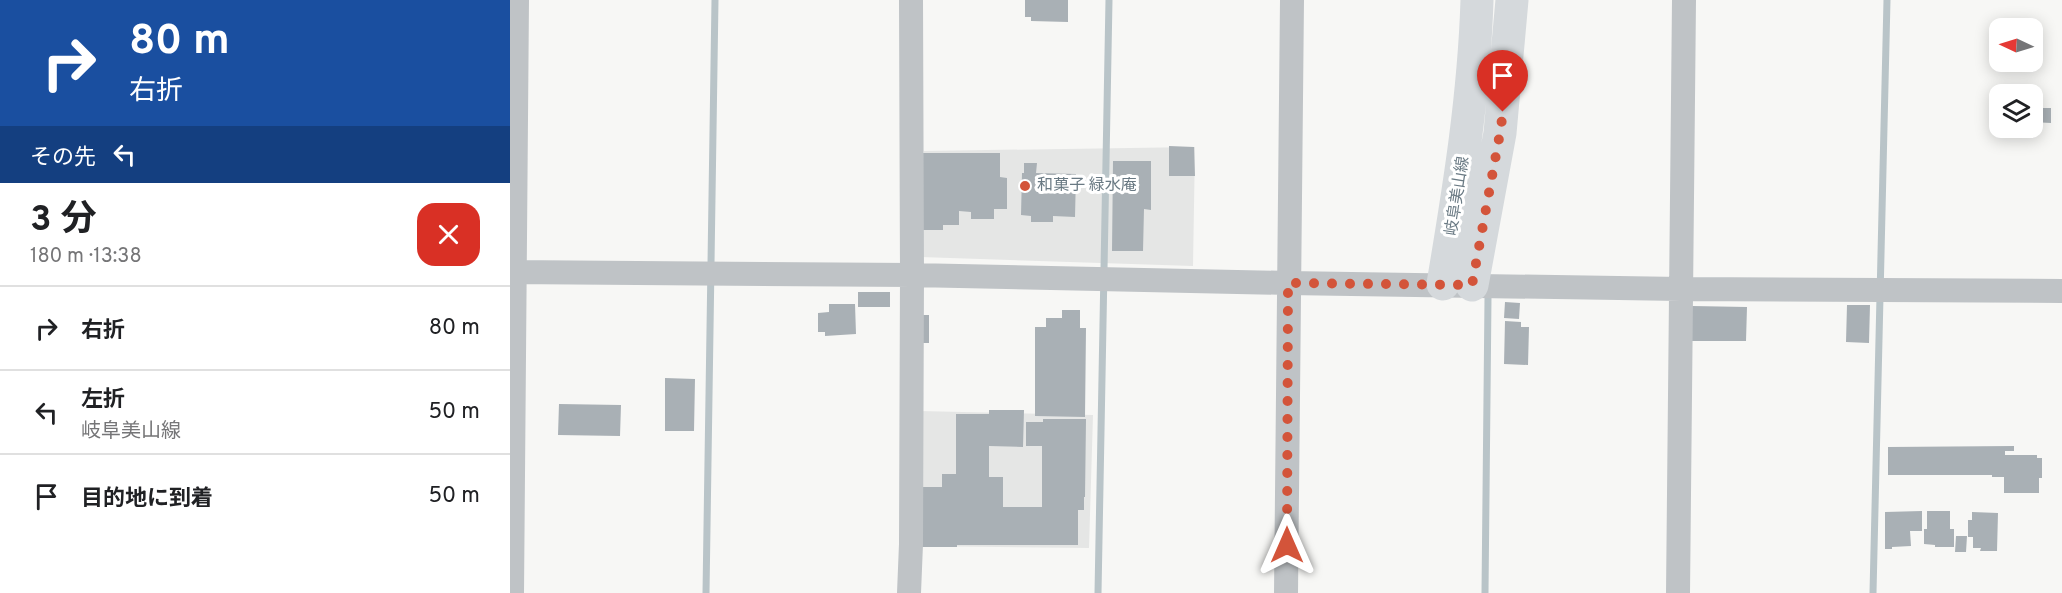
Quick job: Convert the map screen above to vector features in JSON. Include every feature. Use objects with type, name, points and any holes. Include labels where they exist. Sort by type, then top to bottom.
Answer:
[{"type":"main road","name":"岐阜美山線","points":[[1458,285],[1477,0]]},
{"type":"main road","name":"岐阜美山線","points":[[1458,285],[1500,133],[1512,0]]},
{"type":"street","points":[[512,593],[512,272],[517,0]]},
{"type":"street","points":[[909,593],[912,275],[911,0]]},
{"type":"street","points":[[1286,593],[1292,0]]},
{"type":"street","points":[[1678,593],[1684,0]]},
{"type":"street","points":[[512,272],[912,275],[1681,289],[2062,291]]},
{"type":"shaded area","points":[[1195,147],[1193,266],[920,257],[924,151]]},
{"type":"shaded area","points":[[919,411],[1093,415],[1089,548],[920,546]]},
{"type":"building","points":[[1025,0],[1068,0],[1068,22],[1031,21],[1031,17],[1025,17]]},
{"type":"building","points":[[2043,108],[2051,108],[2051,123],[2043,123]]},
{"type":"building","points":[[1169,146],[1194,147],[1195,176],[1169,176]]},
{"type":"building","points":[[917,153],[1000,153],[1000,177],[1007,178],[1007,209],[994,209],[994,219],[971,219],[971,212],[959,211],[959,225],[943,225],[943,230],[916,230]]},
{"type":"building","points":[[1113,161],[1151,161],[1151,210],[1144,209],[1143,251],[1112,251]]},
{"type":"building","points":[[1024,163],[1037,163],[1036,173],[1076,174],[1075,217],[1053,216],[1053,222],[1031,222],[1031,216],[1021,215]]},
{"type":"building","points":[[858,292],[890,292],[890,307],[858,307]]},
{"type":"building","points":[[1505,302],[1520,303],[1519,319],[1504,318]]},
{"type":"building","points":[[829,304],[855,304],[856,334],[825,336],[825,332],[818,332],[818,313],[829,312]]},
{"type":"building","points":[[1847,305],[1870,305],[1869,343],[1846,342]]},
{"type":"building","points":[[1692,306],[1747,307],[1746,341],[1692,341]]},
{"type":"building","points":[[1062,310],[1080,310],[1080,328],[1086,328],[1085,417],[1035,416],[1035,327],[1046,327],[1046,318],[1062,318]]},
{"type":"building","points":[[919,315],[929,315],[929,343],[919,343]]},
{"type":"building","points":[[1505,321],[1521,322],[1521,327],[1529,327],[1528,365],[1504,364]]},
{"type":"building","points":[[665,378],[695,379],[694,431],[665,431]]},
{"type":"building","points":[[559,404],[621,405],[620,436],[558,435]]},
{"type":"building","points":[[989,410],[1024,410],[1023,447],[989,446],[989,477],[1003,477],[1003,507],[1042,507],[1042,446],[1026,446],[1026,422],[1043,422],[1043,419],[1086,419],[1085,497],[1084,510],[1078,510],[1078,545],[919,547],[919,487],[942,487],[942,474],[956,474],[956,414],[989,414]]},
{"type":"building","points":[[2014,446],[2014,451],[2005,451],[2005,455],[2037,455],[2037,458],[2042,458],[2039,493],[2004,493],[2004,477],[1992,477],[1992,475],[1888,475],[1888,447]]},
{"type":"building","points":[[1922,511],[1922,531],[1910,531],[1911,546],[1885,549],[1885,512]]},
{"type":"building","points":[[1927,511],[1950,511],[1950,529],[1954,529],[1954,547],[1935,547],[1935,545],[1924,544]]},
{"type":"building","points":[[1972,512],[1998,513],[1997,551],[1980,551],[1981,548],[1973,548],[1973,537],[1968,537],[1968,520],[1972,520]]},
{"type":"building","points":[[1956,536],[1967,536],[1966,552],[1955,552]]},
{"type":"waterway","points":[[706,593],[715,0]]},
{"type":"waterway","points":[[1098,593],[1109,0]]},
{"type":"waterway","points":[[1873,593],[1887,0]]},
{"type":"waterway","points":[[1485,593],[1488,298]]},
{"type":"place","name":"和菓子 緑水庵","points":[[1025,186]]},
{"type":"route","points":[[1287,545],[1288,283],[1472,285],[1503,112]]}]
